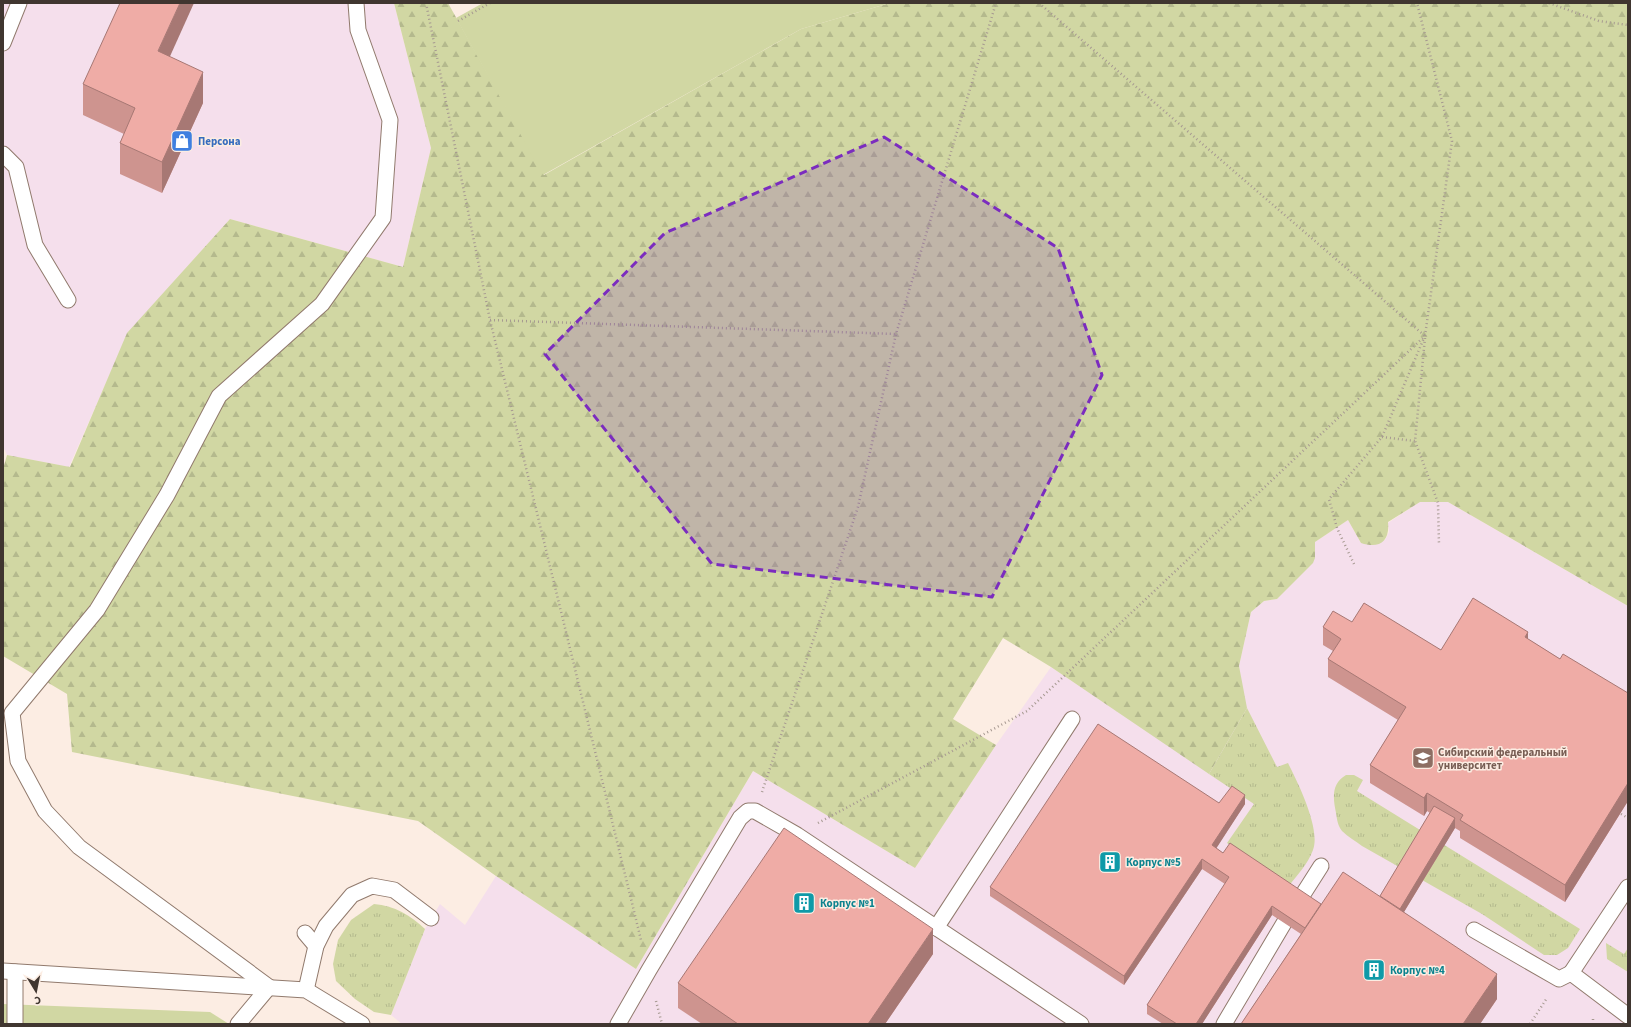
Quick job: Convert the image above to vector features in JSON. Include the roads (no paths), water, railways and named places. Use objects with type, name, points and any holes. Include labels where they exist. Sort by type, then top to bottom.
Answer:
[{"type":"lane","points":[[3,43],[20,3]]},
{"type":"lane","points":[[269,987],[74,842],[45,811],[18,761],[7,710],[39,682],[97,610],[167,495],[219,396],[322,304],[383,218],[390,120],[358,30],[356,3]]},
{"type":"lane","points":[[3,154],[16,167],[35,245],[68,300]]},
{"type":"lane","points":[[936,928],[1072,719]]},
{"type":"lane","points":[[618,1024],[740,818],[748,811],[755,811],[797,835],[1081,1024]]},
{"type":"lane","points":[[1300,899],[1321,866]]},
{"type":"lane","points":[[306,990],[316,946],[326,926],[352,895],[372,886],[394,890],[431,918]]},
{"type":"lane","points":[[1565,976],[1628,887]]},
{"type":"lane","points":[[1224,1024],[1284,923]]},
{"type":"lane","points":[[1474,930],[1565,976],[1628,1016]]},
{"type":"lane","points":[[305,933],[316,946]]},
{"type":"lane","points":[[15,1024],[9,972],[306,990],[362,1024]]},
{"type":"lane","points":[[238,1024],[269,987]]},
{"type":"place","name":"Персона","points":[[182,141]]},
{"type":"place","name":"Сибирский федеральный университет","points":[[1423,758]]},
{"type":"place","name":"Корпус №5","points":[[1110,862]]},
{"type":"place","name":"Корпус №1","points":[[804,903]]},
{"type":"place","name":"Корпус №4","points":[[1374,970]]}]
